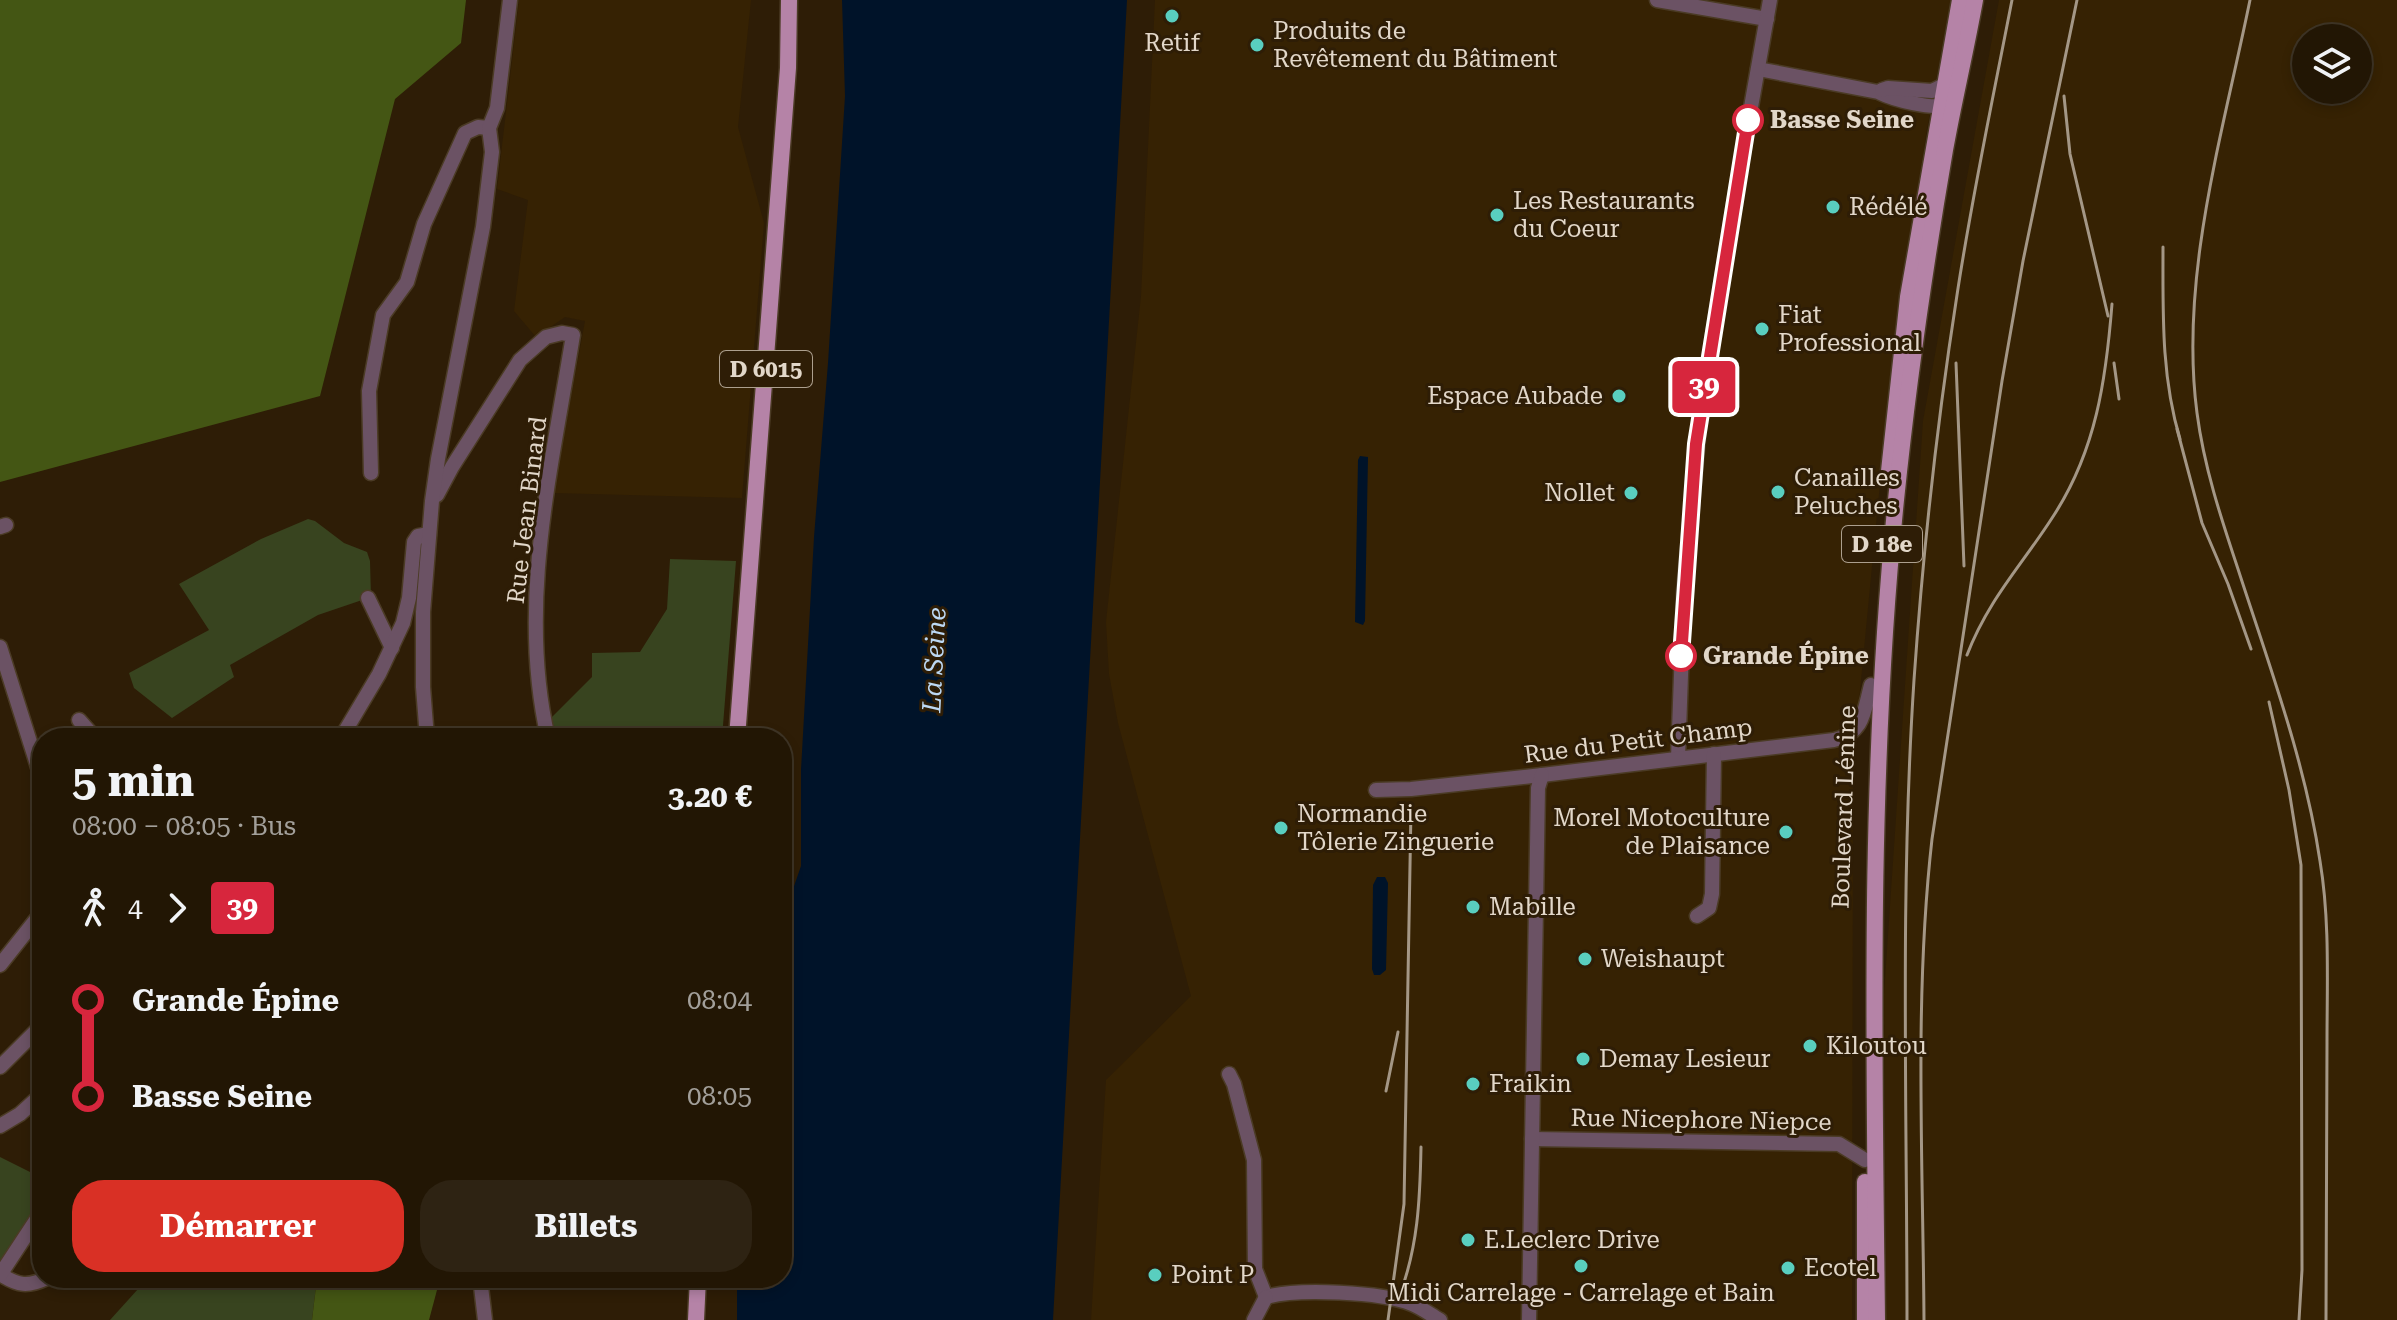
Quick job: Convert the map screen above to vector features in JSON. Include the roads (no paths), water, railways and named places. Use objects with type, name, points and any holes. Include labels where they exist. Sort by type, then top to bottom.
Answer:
[{"type":"main road","name":"D 6015","points":[[738,728],[788,68],[789,0]]},
{"type":"main road","name":"Boulevard Lénine","points":[[1870,989],[1865,874],[1877,594],[1906,312],[1960,0]]},
{"type":"main road","name":"Boulevard Lénine","points":[[1870,989],[1877,769],[1895,514],[1945,100],[1975,0]]},
{"type":"main road","name":"D 18e","points":[[1865,1320],[1865,1160],[1870,989]]},
{"type":"main road","name":"D 18e","points":[[1870,989],[1877,1320]]},
{"type":"main road","points":[[696,1320],[698,1288]]},
{"type":"street","points":[[426,728],[423,672],[432,501],[483,227],[492,152],[489,128],[497,108],[510,0]]},
{"type":"street","points":[[1657,0],[1767,19]]},
{"type":"street","points":[[1678,758],[1684,592],[1696,444],[1718,296],[1770,0]]},
{"type":"street","points":[[1758,69],[1886,96],[1945,100]]},
{"type":"street","points":[[371,473],[369,391],[383,315],[407,282],[424,224],[465,133],[478,127],[489,128]]},
{"type":"street","name":"Rue Jean Binard","points":[[432,501],[520,360],[546,337],[562,333],[573,335],[546,492],[537,572],[537,675],[546,728]]},
{"type":"street","points":[[347,728],[392,648],[407,610],[414,542],[418,536],[429,534]]},
{"type":"street","points":[[368,598],[392,648]]},
{"type":"street","points":[[0,647],[32,748]]},
{"type":"street","name":"Rue du Petit Champ","points":[[1376,790],[1542,775],[1845,737],[1857,728],[1862,719],[1871,685]]},
{"type":"street","points":[[79,720],[86,728]]},
{"type":"street","points":[[1697,916],[1709,908],[1712,894],[1714,754]]},
{"type":"street","points":[[1529,1320],[1538,788],[1542,775]]},
{"type":"street","points":[[0,965],[32,925]]},
{"type":"street","points":[[0,1067],[32,1035]]},
{"type":"street","points":[[1229,1074],[1254,1160],[1255,1269],[1266,1297],[1254,1320]]},
{"type":"street","points":[[0,1126],[32,1103]]},
{"type":"street","name":"Rue Nicephore Niepce","points":[[1532,1139],[1839,1144],[1865,1160]]},
{"type":"street","points":[[32,1226],[0,1275],[15,1283],[32,1285]]},
{"type":"street","points":[[481,1288],[485,1320]]},
{"type":"street","points":[[1266,1297],[1285,1293],[1384,1296],[1412,1304],[1440,1320]]},
{"type":"water","name":"La Seine","points":[[842,0],[1127,0],[1053,1320],[737,1320],[737,1288],[792,1288],[792,892],[801,866],[801,770],[814,537],[845,96]]},
{"type":"water","points":[[1360,456],[1368,457],[1363,625],[1355,622]]},
{"type":"water","points":[[1377,877],[1385,877],[1388,883],[1386,970],[1374,975],[1373,885]]},
{"type":"railway","points":[[1907,1320],[1906,920],[1914,680],[1931,487],[1950,343],[1969,221],[2012,0]]},
{"type":"railway","points":[[1924,1320],[1921,1019],[1932,839],[2002,381],[2023,261],[2077,0]]},
{"type":"railway","points":[[2250,0],[2207,205],[2194,310],[2193,362],[2197,413],[2209,473],[2296,750],[2323,884],[2327,929],[2326,1320]]},
{"type":"railway","points":[[2064,96],[2070,154],[2108,316]]},
{"type":"railway","points":[[2163,247],[2166,368],[2180,439]]},
{"type":"railway","points":[[1967,655],[1986,616],[2054,515],[2080,465],[2102,387],[2112,304]]},
{"type":"railway","points":[[1956,363],[1964,566]]},
{"type":"railway","points":[[2114,363],[2119,399]]},
{"type":"railway","points":[[2177,429],[2202,523],[2251,649]]},
{"type":"railway","points":[[2269,702],[2289,790],[2301,865],[2302,1270],[2299,1320]]},
{"type":"railway","points":[[1388,1320],[1404,1204],[1411,809]]},
{"type":"railway","points":[[1386,1091],[1398,1032]]},
{"type":"railway","points":[[1399,1297],[1417,1223],[1421,1147]]},
{"type":"place","name":"Retif","points":[[1172,16]]},
{"type":"place","name":"Produits de Revêtement du Bâtiment","points":[[1257,45]]},
{"type":"place","name":"Basse Seine","points":[[1748,120]]},
{"type":"place","name":"Rédélé","points":[[1833,207]]},
{"type":"place","name":"Les Restaurants du Coeur","points":[[1497,215]]},
{"type":"place","name":"Fiat Professional","points":[[1762,329]]},
{"type":"place","name":"Espace Aubade","points":[[1619,396]]},
{"type":"place","name":"Canailles Peluches","points":[[1778,492]]},
{"type":"place","name":"Nollet","points":[[1631,493]]},
{"type":"place","name":"Grande Épine","points":[[1681,656]]},
{"type":"place","name":"Normandie Tôlerie Zinguerie","points":[[1281,828]]},
{"type":"place","name":"Morel Motoculture de Plaisance","points":[[1786,832]]},
{"type":"place","name":"Mabille","points":[[1473,907]]},
{"type":"place","name":"Weishaupt","points":[[1585,959]]},
{"type":"place","name":"Kiloutou","points":[[1810,1046]]},
{"type":"place","name":"Demay Lesieur","points":[[1583,1059]]},
{"type":"place","name":"Fraikin","points":[[1473,1084]]},
{"type":"place","name":"E.Leclerc Drive","points":[[1468,1240]]},
{"type":"place","name":"Midi Carrelage - Carrelage et Bain","points":[[1581,1266]]},
{"type":"place","name":"Ecotel","points":[[1788,1268]]},
{"type":"place","name":"Point P","points":[[1155,1275]]}]
